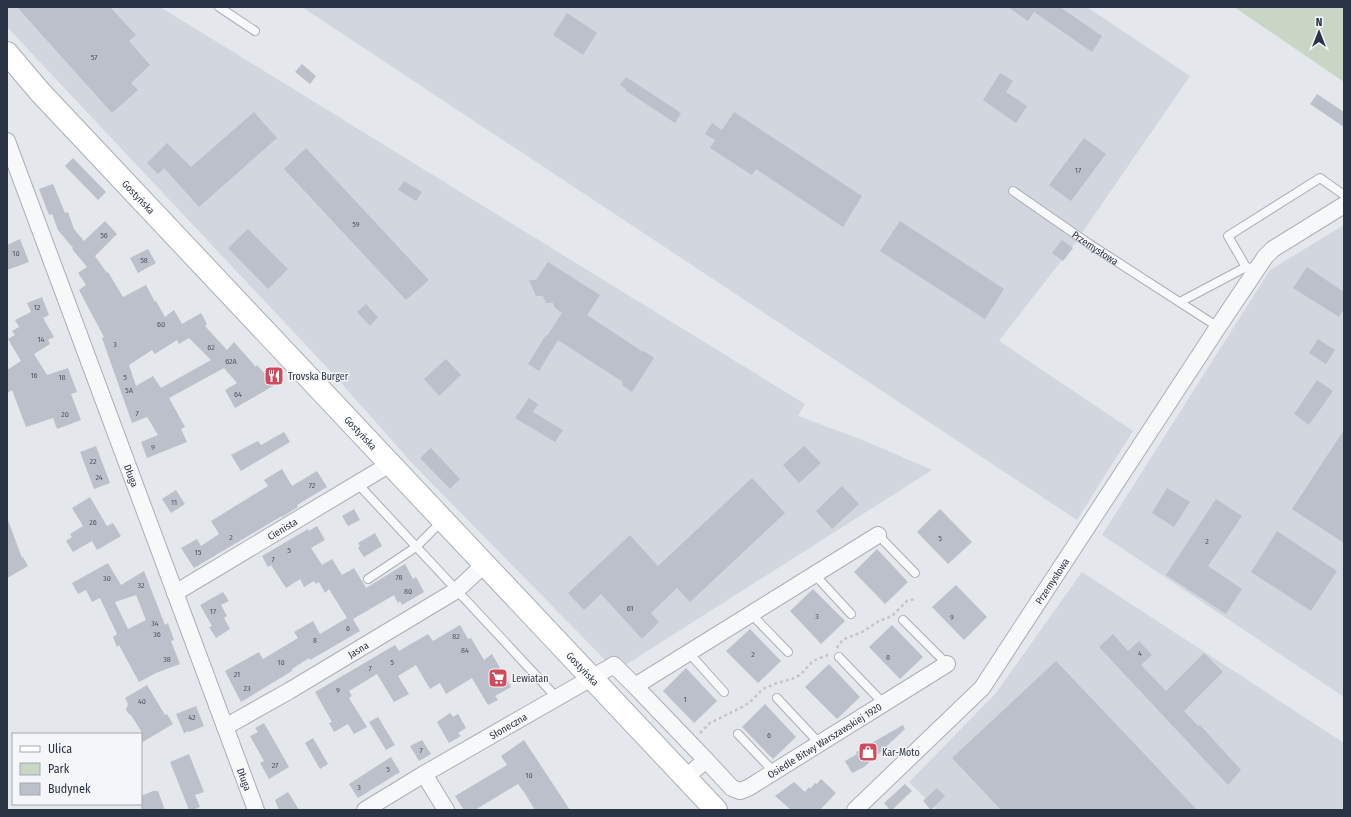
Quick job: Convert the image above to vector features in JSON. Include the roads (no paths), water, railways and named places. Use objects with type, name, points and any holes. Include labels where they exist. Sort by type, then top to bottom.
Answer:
[{"type":"main road","name":"Gostyńska","points":[[7,52],[40,92],[716,810]]},
{"type":"street","name":"Długa","points":[[7,141],[256,810]]},
{"type":"street","name":"Przemysłowa","points":[[855,810],[982,688],[1218,327],[1251,268],[1273,249],[1344,205]]},
{"type":"street","name":"Cienista","points":[[175,593],[390,464]]},
{"type":"street","points":[[635,686],[878,535]]},
{"type":"street","name":"Jasna","points":[[225,727],[289,691],[457,590],[485,564]]},
{"type":"street","name":"Osiedle Bitwy Warszawskiej 1920","points":[[591,678],[614,665],[732,788],[740,791],[748,788],[820,744],[947,664]]},
{"type":"street","name":"Słoneczna","points":[[365,810],[424,774],[591,678]]},
{"type":"street","points":[[685,778],[706,760]]},
{"type":"street","points":[[424,774],[446,810]]},
{"type":"lane","points":[[219,7],[255,31]]},
{"type":"lane","points":[[1251,268],[1228,236],[1320,178],[1344,195]]},
{"type":"lane","name":"Przemysłowa","points":[[1013,191],[1088,243],[1218,327]]},
{"type":"lane","name":"Przemysłowa","points":[[1180,302],[1251,268]]},
{"type":"lane","points":[[357,483],[557,698]]},
{"type":"lane","points":[[368,579],[416,547],[443,520]]},
{"type":"lane","points":[[878,535],[915,573]]},
{"type":"lane","points":[[815,575],[852,614]]},
{"type":"lane","points":[[751,614],[788,652]]},
{"type":"lane","points":[[903,620],[947,664]]},
{"type":"lane","points":[[689,653],[724,692]]},
{"type":"lane","points":[[836,655],[884,704]]},
{"type":"lane","points":[[777,698],[820,744]]},
{"type":"lane","points":[[738,734],[774,772]]},
{"type":"place","name":"Trovska Burger","points":[[274,376]]},
{"type":"place","name":"Lewiatan","points":[[498,678]]},
{"type":"place","name":"Kar-Moto","points":[[868,752]]}]
